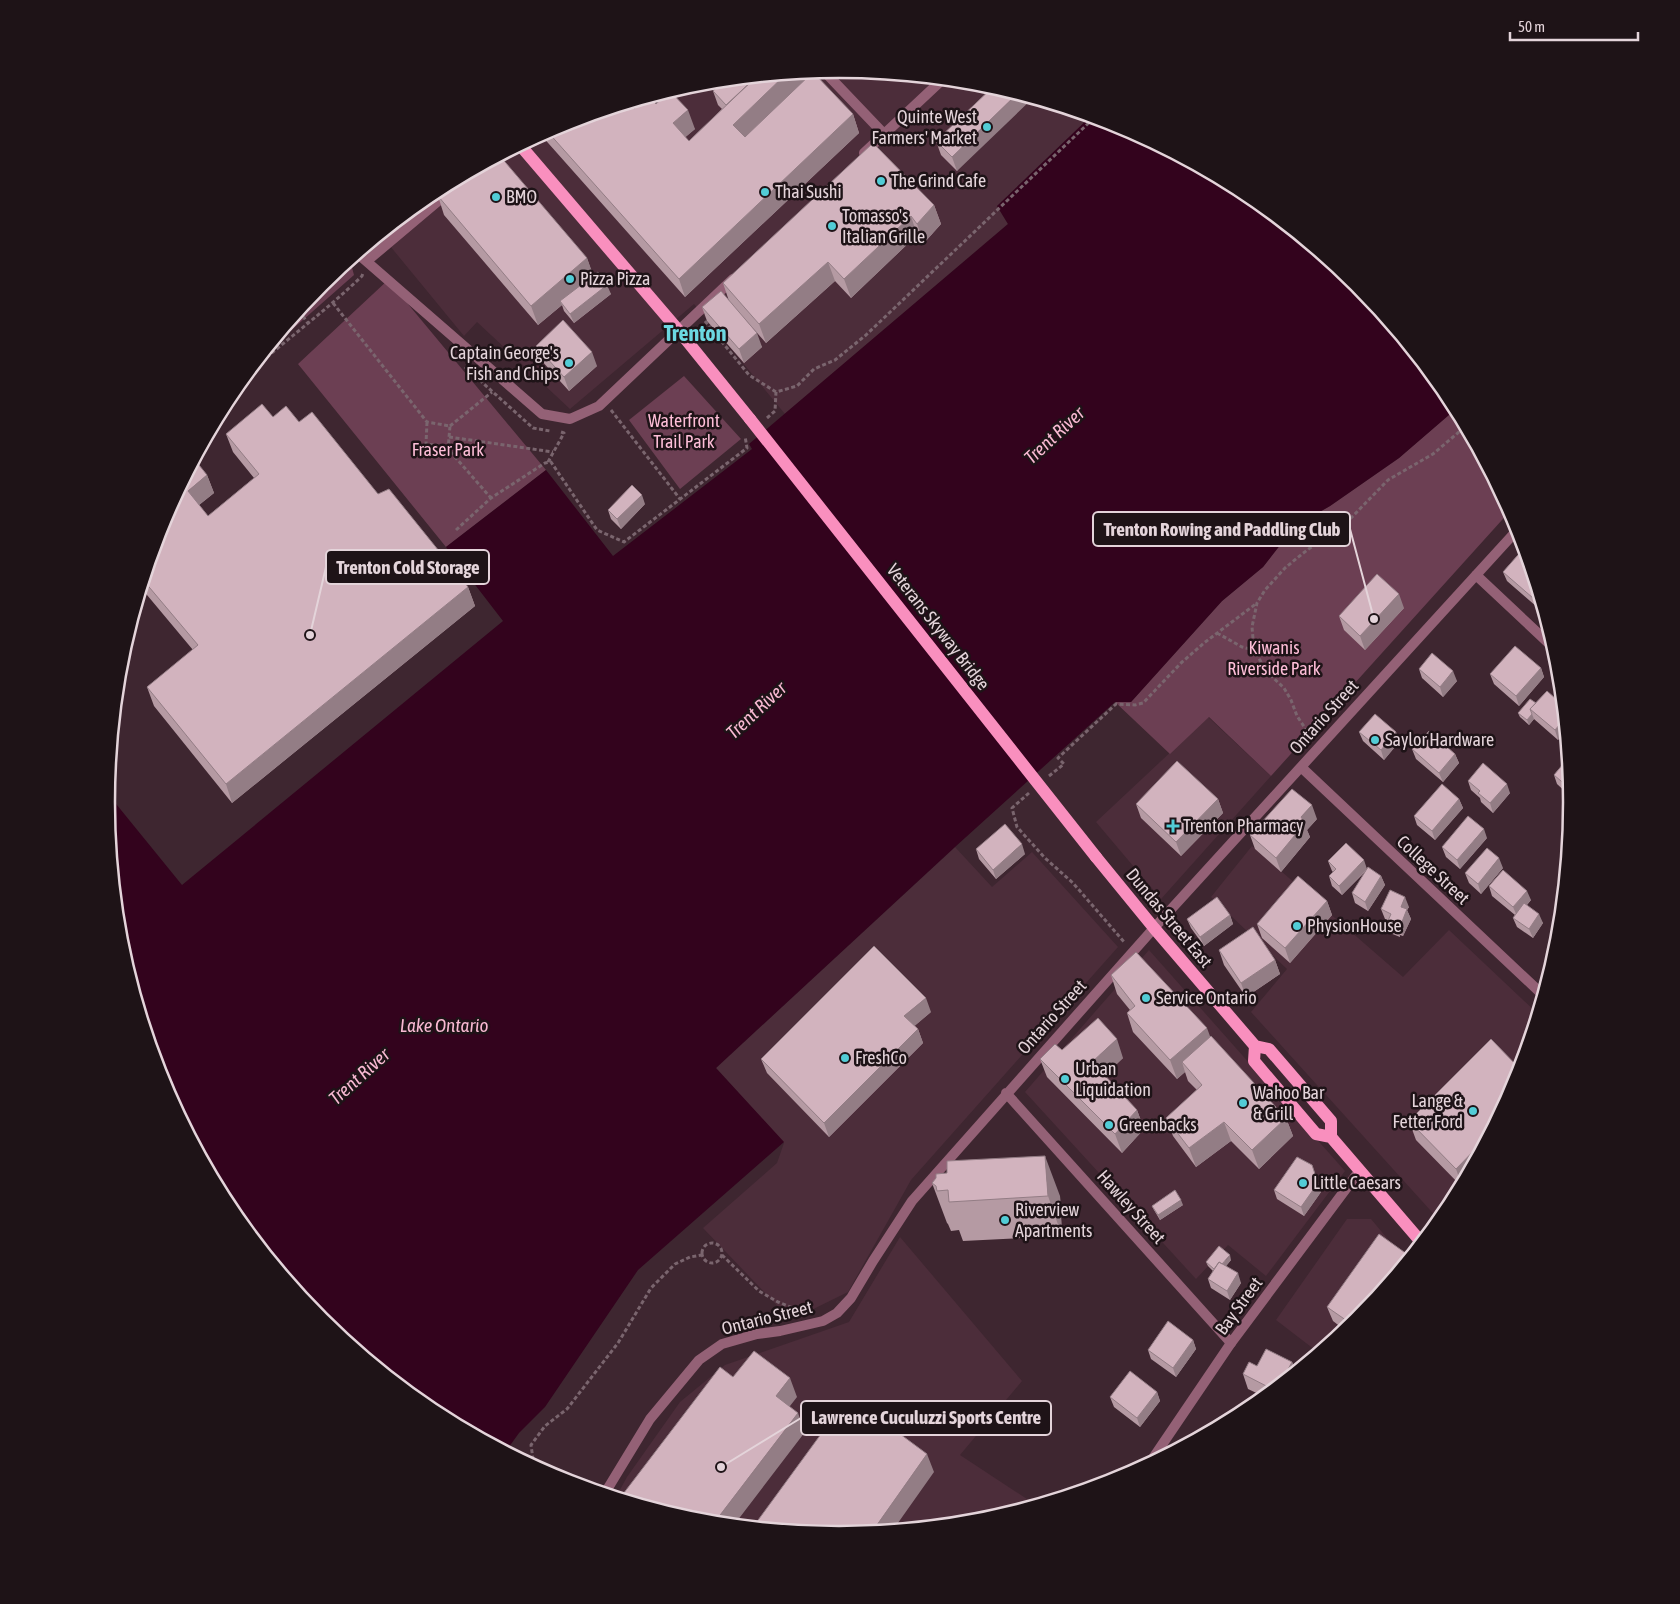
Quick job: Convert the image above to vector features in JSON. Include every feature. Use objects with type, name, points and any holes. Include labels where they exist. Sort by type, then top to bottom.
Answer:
[{"type":"main road","name":"Veterans Skyway Bridge","points":[[524,150],[679,331],[1096,857]]},
{"type":"main road","name":"Dundas Street East","points":[[1096,857],[1254,1046],[1269,1049],[1331,1121],[1331,1137]]},
{"type":"main road","name":"Dundas Street East","points":[[1254,1046],[1254,1061],[1316,1134],[1331,1137],[1418,1239]]},
{"type":"street","points":[[831,78],[884,134]]},
{"type":"street","points":[[856,162],[936,84]]},
{"type":"street","points":[[367,261],[446,194]]},
{"type":"street","points":[[362,257],[542,414],[570,419],[599,406],[605,401],[741,272]]},
{"type":"street","name":"Ontario Street","points":[[607,1488],[650,1419],[699,1360],[722,1344],[757,1334],[823,1320],[837,1313],[851,1298],[912,1201],[1132,952],[1513,535]]},
{"type":"street","points":[[1476,575],[1546,641]]},
{"type":"street","name":"College Street","points":[[1301,767],[1539,992]]},
{"type":"street","name":"Hawley Street","points":[[1006,1093],[1231,1343]]},
{"type":"street","name":"Bay Street","points":[[1156,1454],[1231,1343],[1360,1170]]},
{"type":"path","points":[[980,226],[1089,122]]},
{"type":"path","points":[[271,353],[307,322],[333,303],[362,276],[367,261]]},
{"type":"path","points":[[333,303],[427,422],[426,444],[448,447]]},
{"type":"path","points":[[698,313],[749,375],[776,392]]},
{"type":"path","points":[[303,316],[307,322]]},
{"type":"path","points":[[491,498],[448,447],[450,426],[492,392]]},
{"type":"path","points":[[605,401],[680,499]]},
{"type":"path","points":[[427,422],[450,426]]},
{"type":"path","points":[[1320,745],[1304,728],[1284,688],[1267,672],[1254,650],[1252,628],[1257,604],[1265,590],[1285,568],[1351,518],[1388,480],[1433,454],[1461,430]]},
{"type":"path","points":[[449,437],[554,452]]},
{"type":"path","points":[[456,530],[491,498],[545,463]]},
{"type":"path","points":[[1049,777],[1064,764],[1058,758],[1116,704],[1134,705],[1142,703],[1181,662],[1257,604]]},
{"type":"path","points":[[1217,633],[1242,647],[1254,650]]},
{"type":"path","points":[[1034,789],[1012,808],[1017,827],[1045,858],[1073,883],[1132,952]]},
{"type":"path","points":[[714,1242],[722,1250],[722,1255],[718,1261],[712,1263],[706,1261],[702,1255],[703,1248],[708,1243],[714,1242]]},
{"type":"path","points":[[532,1457],[531,1445],[545,1426],[568,1409],[613,1351],[651,1288],[675,1264],[690,1256],[702,1255]]},
{"type":"path","points":[[722,1255],[759,1291],[778,1302],[823,1320]]},
{"type":"shaded area","points":[[840,78],[887,79],[981,91],[1028,102],[1086,121],[997,206],[1008,224],[785,414],[694,304],[570,409],[477,322],[464,336],[384,239],[437,200],[478,175],[520,152],[607,116],[652,102],[699,91],[793,79]]},
{"type":"shaded area","points":[[1208,717],[1271,776],[1161,899],[1096,822]]},
{"type":"shaded area","points":[[1252,846],[1403,977],[1449,930],[1534,1010],[1509,1079],[1490,1122],[1467,1164],[1435,1215],[1251,1012],[1287,969],[1211,897]]},
{"type":"shaded area","points":[[955,847],[992,887],[1032,852],[1118,947],[911,1180],[848,1292],[791,1320],[703,1228],[777,1163],[784,1143],[716,1068]]},
{"type":"shaded area","points":[[1149,950],[1345,1171],[1266,1276],[1228,1245],[1196,1279],[1025,1092]]},
{"type":"shaded area","points":[[1347,1219],[1371,1219],[1403,1258],[1385,1280],[1315,1350],[1276,1320]]},
{"type":"shaded area","points":[[900,1237],[1022,1381],[960,1455],[1030,1501],[981,1513],[887,1525],[793,1525],[699,1513],[619,1492],[627,1477],[680,1402],[725,1365],[849,1322]]},
{"type":"green space","points":[[352,267],[354,275],[287,334]]},
{"type":"green space","name":"Fraser Park","points":[[388,280],[546,470],[446,547],[298,364]]},
{"type":"green space","name":"Waterfront Trail Park","points":[[684,376],[741,439],[680,489],[629,420]]},
{"type":"green space","name":"Kiwanis Riverside Park","points":[[1451,413],[1490,482],[1505,516],[1271,776],[1209,717],[1170,754],[1115,702],[1131,702],[1222,601],[1263,567],[1295,526],[1330,506],[1399,458]]},
{"type":"water","name":"Lake Ontario","points":[[1086,121],[1160,152],[1243,200],[1318,257],[1385,324],[1415,361],[1451,413],[1399,458],[1330,506],[1295,526],[1263,567],[1222,601],[1131,702],[1115,702],[716,1068],[784,1142],[638,1270],[545,1407],[519,1433],[509,1446],[437,1404],[362,1347],[295,1280],[238,1205],[190,1122],[154,1035],[140,990],[129,943],[122,897],[115,803],[182,885],[503,621],[446,547],[546,470],[613,556],[752,449],[749,444],[1008,224],[997,206]]},
{"type":"building","points":[[819,78],[853,114],[679,279],[553,138],[607,116],[652,102],[656,104],[660,100],[675,97],[688,110],[673,123],[689,141],[749,84],[779,80],[733,125],[745,137],[806,79]]},
{"type":"building","points":[[749,84],[726,105],[713,91],[716,88]]},
{"type":"building","points":[[987,92],[1012,98],[952,157],[936,141]]},
{"type":"building","points":[[873,143],[934,205],[917,224],[911,216],[844,279],[828,262],[759,324],[723,283]]},
{"type":"building","points":[[504,161],[587,258],[531,306],[440,198]]},
{"type":"building","points":[[598,272],[607,285],[570,314],[560,301]]},
{"type":"building","points":[[721,291],[757,333],[739,349],[702,307]]},
{"type":"building","points":[[563,320],[592,352],[564,377],[536,346]]},
{"type":"building","points":[[262,404],[273,417],[286,406],[299,422],[312,412],[378,494],[389,489],[468,587],[226,784],[147,687],[198,645],[149,586],[171,525],[190,482],[199,465],[207,475],[188,491],[208,516],[259,474],[226,434]]},
{"type":"building","points":[[632,485],[642,495],[617,519],[608,510]]},
{"type":"building","points":[[1520,553],[1535,596],[1533,598],[1503,572]]},
{"type":"building","points":[[1377,574],[1399,594],[1360,636],[1339,616]]},
{"type":"building","points":[[1515,646],[1541,668],[1516,696],[1490,674]]},
{"type":"building","points":[[1432,653],[1453,671],[1440,687],[1419,669]]},
{"type":"building","points":[[1547,691],[1557,700],[1560,724],[1555,730],[1530,709]]},
{"type":"building","points":[[1530,699],[1536,703],[1530,709],[1532,714],[1527,720],[1518,713]]},
{"type":"building","points":[[1375,714],[1396,732],[1381,750],[1359,732]]},
{"type":"building","points":[[1429,731],[1455,754],[1439,773],[1412,749]]},
{"type":"building","points":[[1177,761],[1218,799],[1176,842],[1136,804]]},
{"type":"building","points":[[1483,763],[1507,784],[1490,803],[1468,781]]},
{"type":"building","points":[[1563,764],[1564,783],[1554,775]]},
{"type":"building","points":[[1442,784],[1459,799],[1432,831],[1414,816]]},
{"type":"building","points":[[1292,789],[1312,805],[1301,817],[1305,823],[1276,858],[1250,835]]},
{"type":"building","points":[[1468,816],[1484,829],[1457,860],[1442,847]]},
{"type":"building","points":[[1005,824],[1022,844],[993,870],[976,849]]},
{"type":"building","points":[[1346,843],[1364,860],[1339,886],[1329,876],[1336,869],[1328,861]]},
{"type":"building","points":[[1487,848],[1499,858],[1478,884],[1465,873]]},
{"type":"building","points":[[1368,867],[1381,876],[1365,902],[1352,893]]},
{"type":"building","points":[[1503,870],[1527,891],[1513,907],[1489,886]]},
{"type":"building","points":[[1298,876],[1327,901],[1285,948],[1257,924]]},
{"type":"building","points":[[1390,890],[1405,897],[1401,907],[1407,909],[1400,927],[1397,925],[1396,928],[1387,923],[1391,914],[1381,909]]},
{"type":"building","points":[[1217,897],[1230,915],[1200,937],[1187,919]]},
{"type":"building","points":[[1524,903],[1539,914],[1529,929],[1513,918]]},
{"type":"building","points":[[1253,927],[1275,960],[1241,983],[1219,950]]},
{"type":"building","name":"FreshCo","points":[[874,946],[926,998],[904,1016],[918,1029],[824,1123],[761,1059]]},
{"type":"building","points":[[1136,952],[1207,1028],[1170,1060],[1127,1013],[1135,1006],[1111,975]]},
{"type":"building","points":[[1098,1018],[1117,1039],[1092,1062],[1137,1110],[1115,1134],[1040,1059],[1055,1044],[1062,1050]]},
{"type":"building","points":[[1211,1036],[1286,1118],[1252,1150],[1224,1122],[1189,1148],[1166,1118],[1202,1085],[1182,1062]]},
{"type":"building","name":"Lange & Fetter Ford","points":[[1491,1039],[1515,1064],[1490,1122],[1475,1149],[1456,1169],[1409,1121]]},
{"type":"building","points":[[1045,1156],[1048,1196],[949,1202],[948,1190],[937,1191],[936,1186],[932,1183],[936,1178],[936,1174],[947,1173],[947,1161]]},
{"type":"building","name":"Little Caesars","points":[[1297,1157],[1312,1165],[1318,1183],[1301,1207],[1274,1190]]},
{"type":"building","points":[[1175,1190],[1181,1200],[1158,1215],[1152,1206]]},
{"type":"building","points":[[1379,1234],[1406,1254],[1385,1280],[1346,1320],[1327,1307]]},
{"type":"building","points":[[1219,1246],[1230,1255],[1222,1264],[1219,1262],[1214,1269],[1206,1262]]},
{"type":"building","points":[[1219,1262],[1238,1273],[1227,1291],[1208,1279]]},
{"type":"building","points":[[1168,1321],[1193,1340],[1173,1368],[1148,1350]]},
{"type":"building","points":[[1266,1349],[1292,1362],[1286,1373],[1267,1387],[1243,1374],[1249,1362],[1257,1366]]},
{"type":"building","points":[[754,1351],[790,1378],[776,1396],[798,1413],[719,1516],[652,1502],[624,1493],[720,1367],[733,1377]]},
{"type":"building","points":[[1130,1371],[1157,1392],[1137,1418],[1110,1397]]},
{"type":"building","points":[[861,1405],[927,1454],[877,1525],[793,1525],[757,1521],[832,1419],[845,1428]]},
{"type":"place","name":"Quinte West Farmers' Market","points":[[987,127]]},
{"type":"place","name":"The Grind Cafe","points":[[881,181]]},
{"type":"place","name":"Thai Sushi","points":[[765,192]]},
{"type":"place","name":"BMO","points":[[496,197]]},
{"type":"place","name":"Tomasso's Italian Grille","points":[[832,226]]},
{"type":"place","name":"Pizza Pizza","points":[[570,279]]},
{"type":"place","name":"Captain George's Fish and Chips","points":[[569,363]]},
{"type":"place","name":"Trenton Rowing and Paddling Club","points":[[1374,619]]},
{"type":"place","name":"Trenton Cold Storage","points":[[310,635]]},
{"type":"place","name":"Saylor Hardware","points":[[1375,740]]},
{"type":"place","name":"Trenton Pharmacy","points":[[1173,826]]},
{"type":"place","name":"PhysionHouse","points":[[1297,926]]},
{"type":"place","name":"Service Ontario","points":[[1146,998]]},
{"type":"place","name":"FreshCo","points":[[845,1058]]},
{"type":"place","name":"Urban Liquidation","points":[[1065,1079]]},
{"type":"place","name":"Wahoo Bar & Grill","points":[[1243,1103]]},
{"type":"place","name":"Lange & Fetter Ford","points":[[1473,1111]]},
{"type":"place","name":"Greenbacks","points":[[1109,1125]]},
{"type":"place","name":"Little Caesars","points":[[1303,1183]]},
{"type":"place","name":"Riverview Apartments","points":[[1005,1220]]},
{"type":"place","name":"Lawrence Cuculuzzi Sports Centre","points":[[721,1467]]},
{"type":"district","name":"Trenton","points":[[695,333]]},
{"type":"water label","name":"Trent River","points":[[1054,435]]},
{"type":"water label","name":"Trent River","points":[[756,710]]},
{"type":"water label","name":"Trent River","points":[[359,1076]]}]
